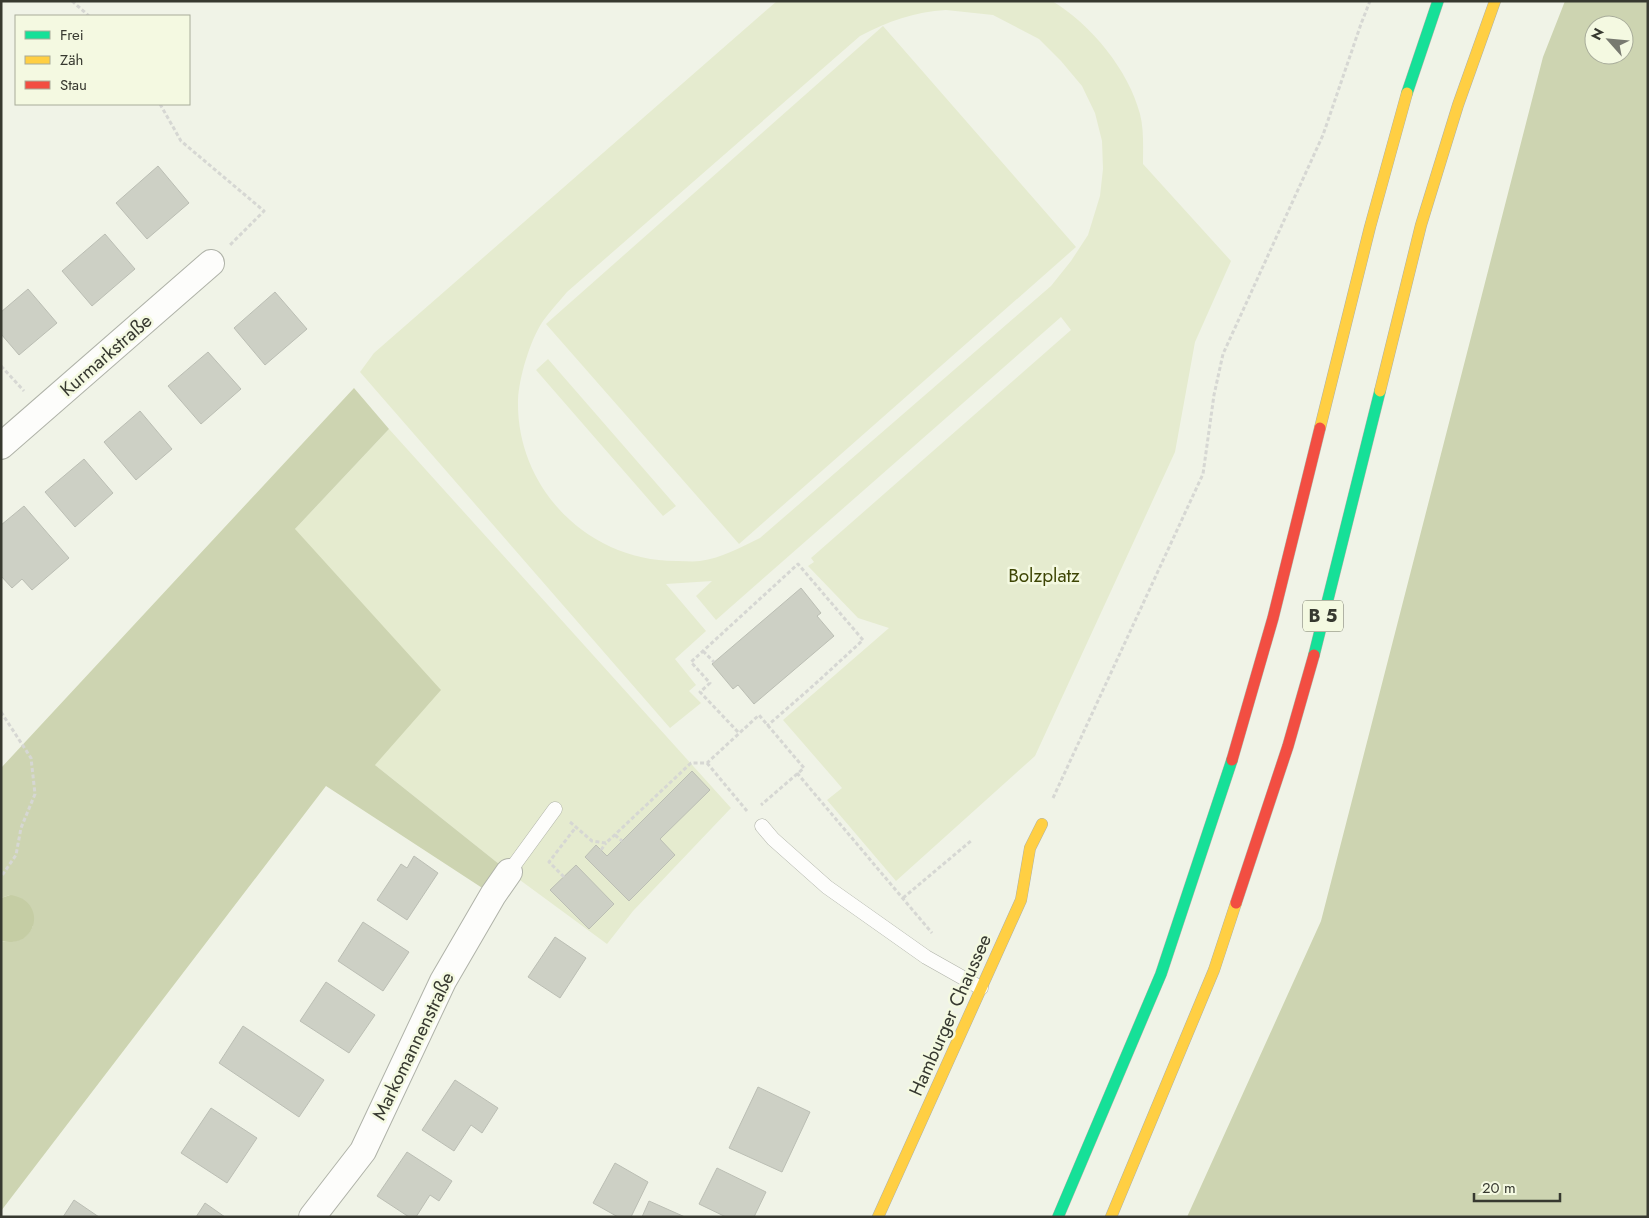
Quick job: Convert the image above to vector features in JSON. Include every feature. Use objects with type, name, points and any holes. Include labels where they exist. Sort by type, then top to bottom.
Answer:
[{"type":"main road","name":"B 5","points":[[1058,1217],[1160,974],[1236,748],[1272,618],[1372,218],[1406,97],[1438,1]]},
{"type":"main road","name":"B 5","points":[[1111,1217],[1214,970],[1285,756],[1316,646],[1420,225],[1458,105],[1495,1]]},
{"type":"main road","name":"Hamburger Chaussee","points":[[878,1217],[1021,900],[1030,848],[1042,824]]},
{"type":"street","name":"Kurmarkstraße","points":[[1,446],[211,263]]},
{"type":"street","name":"Markomannenstraße","points":[[312,1217],[364,1151],[443,981],[493,895],[509,872]]},
{"type":"lane","points":[[509,872],[555,809]]},
{"type":"lane","points":[[762,826],[773,839],[827,887],[926,957],[981,988]]},
{"type":"path","points":[[72,1],[88,15]]},
{"type":"path","points":[[1042,824],[1203,474],[1214,395],[1223,354],[1323,135],[1370,1]]},
{"type":"path","points":[[161,105],[181,140],[264,211],[211,263]]},
{"type":"path","points":[[738,732],[700,692],[710,683],[691,662],[798,564],[863,640],[767,726]]},
{"type":"path","points":[[703,651],[714,662]]},
{"type":"path","points":[[1,712],[31,758],[35,794],[21,828],[16,855],[1,877]]},
{"type":"path","points":[[601,850],[606,843],[691,763],[707,763],[738,732],[759,715],[804,768],[757,808]]},
{"type":"path","points":[[707,763],[750,814]]},
{"type":"path","points":[[797,773],[933,934],[926,957]]},
{"type":"path","points":[[555,809],[592,841],[606,843]]},
{"type":"path","points":[[564,877],[549,862],[576,827]]},
{"type":"path","points":[[615,835],[622,841]]},
{"type":"path","points":[[903,898],[972,840]]},
{"type":"green space","name":"Bolzplatz","points":[[777,1],[1052,1],[1081,22],[1118,65],[1135,98],[1140,114],[1143,132],[1143,164],[1231,261],[1195,342],[1175,452],[1035,756],[896,881],[827,800],[842,788],[783,720],[889,628],[858,618],[808,566],[814,562],[811,558],[1071,330],[1061,317],[716,620],[696,596],[712,581],[666,584],[706,631],[675,659],[696,685],[689,691],[701,703],[670,728],[360,372],[374,353]],"holes":[[[946,10],[993,15],[1039,39],[1082,86],[1095,113],[1102,141],[1103,169],[1100,196],[1088,235],[1071,261],[1051,286],[760,538],[716,557],[700,561],[678,561],[645,558],[615,549],[588,534],[564,514],[544,490],[530,463],[521,433],[518,400],[520,381],[526,359],[538,329],[546,317],[567,292],[860,36],[891,22],[923,13]]]},
{"type":"green space","points":[[883,26],[1076,247],[739,544],[546,324]]},
{"type":"green space","points":[[548,359],[676,506],[663,516],[536,370]]},
{"type":"green space","points":[[389,429],[731,808],[633,911],[607,944],[509,872],[375,765],[295,529]]},
{"type":"shaded area","points":[[1565,1],[1648,1],[1648,1217],[1187,1217],[1321,921],[1543,57]]},
{"type":"shaded area","points":[[354,388],[389,429],[295,529],[441,690],[375,765],[509,872],[493,895],[326,786],[1,1211],[1,941],[11,942],[20,940],[33,926],[10,895],[1,898],[1,768]]},
{"type":"shaded area","points":[[10,895],[22,899],[30,906],[34,914],[34,923],[30,932],[14,942],[1,941],[1,898]]},
{"type":"building","points":[[158,166],[189,203],[147,239],[116,203]]},
{"type":"building","points":[[105,234],[135,269],[92,306],[62,271]]},
{"type":"building","points":[[28,289],[57,323],[19,355],[1,334],[1,312]]},
{"type":"building","points":[[275,292],[307,329],[265,365],[234,328]]},
{"type":"building","points":[[208,352],[241,389],[201,424],[168,386]]},
{"type":"building","points":[[140,411],[172,449],[136,480],[104,442]]},
{"type":"building","points":[[84,459],[113,493],[75,527],[45,492]]},
{"type":"building","points":[[24,506],[69,558],[32,590],[22,579],[12,588],[1,576],[1,525]]},
{"type":"building","points":[[801,588],[821,613],[817,616],[834,636],[754,704],[738,685],[733,689],[712,664]]},
{"type":"building","points":[[692,771],[710,790],[660,839],[675,855],[629,901],[585,857],[596,845],[607,856]]},
{"type":"building","points":[[414,856],[438,873],[407,920],[377,900],[401,864],[407,868]]},
{"type":"building","points":[[576,865],[614,904],[589,929],[550,890]]},
{"type":"building","points":[[363,922],[409,952],[383,991],[338,961]]},
{"type":"building","points":[[555,937],[586,958],[560,998],[528,977]]},
{"type":"building","points":[[326,982],[375,1015],[349,1053],[300,1021]]},
{"type":"building","points":[[243,1026],[324,1080],[299,1117],[219,1063]]},
{"type":"building","points":[[455,1080],[498,1108],[482,1133],[471,1125],[454,1151],[422,1130]]},
{"type":"building","points":[[758,1087],[810,1112],[782,1172],[729,1148]]},
{"type":"building","points":[[211,1108],[257,1138],[227,1183],[181,1153]]},
{"type":"building","points":[[407,1152],[452,1181],[439,1201],[430,1195],[416,1217],[409,1217],[377,1196]]},
{"type":"building","points":[[615,1163],[648,1182],[631,1217],[618,1217],[593,1203]]},
{"type":"building","points":[[717,1168],[766,1192],[754,1217],[726,1217],[699,1204]]},
{"type":"building","points":[[74,1200],[99,1217],[63,1217]]},
{"type":"building","points":[[649,1201],[685,1217],[642,1217]]},
{"type":"building","points":[[205,1203],[225,1217],[196,1217]]},
{"type":"traffic: fast","points":[[1407,93],[1438,1]]},
{"type":"traffic: fast","points":[[1314,655],[1380,391]]},
{"type":"traffic: fast","points":[[1058,1217],[1161,974],[1232,760]]},
{"type":"traffic: slow","points":[[1380,391],[1421,225],[1458,105],[1495,1]]},
{"type":"traffic: slow","points":[[1320,428],[1370,227],[1407,93]]},
{"type":"traffic: slow","points":[[878,1217],[1021,900],[1030,848],[1042,824]]},
{"type":"traffic: slow","points":[[1111,1217],[1214,970],[1236,903]]},
{"type":"traffic: jam","points":[[1232,760],[1273,618],[1320,428]]},
{"type":"traffic: jam","points":[[1236,903],[1288,746],[1314,655]]}]
